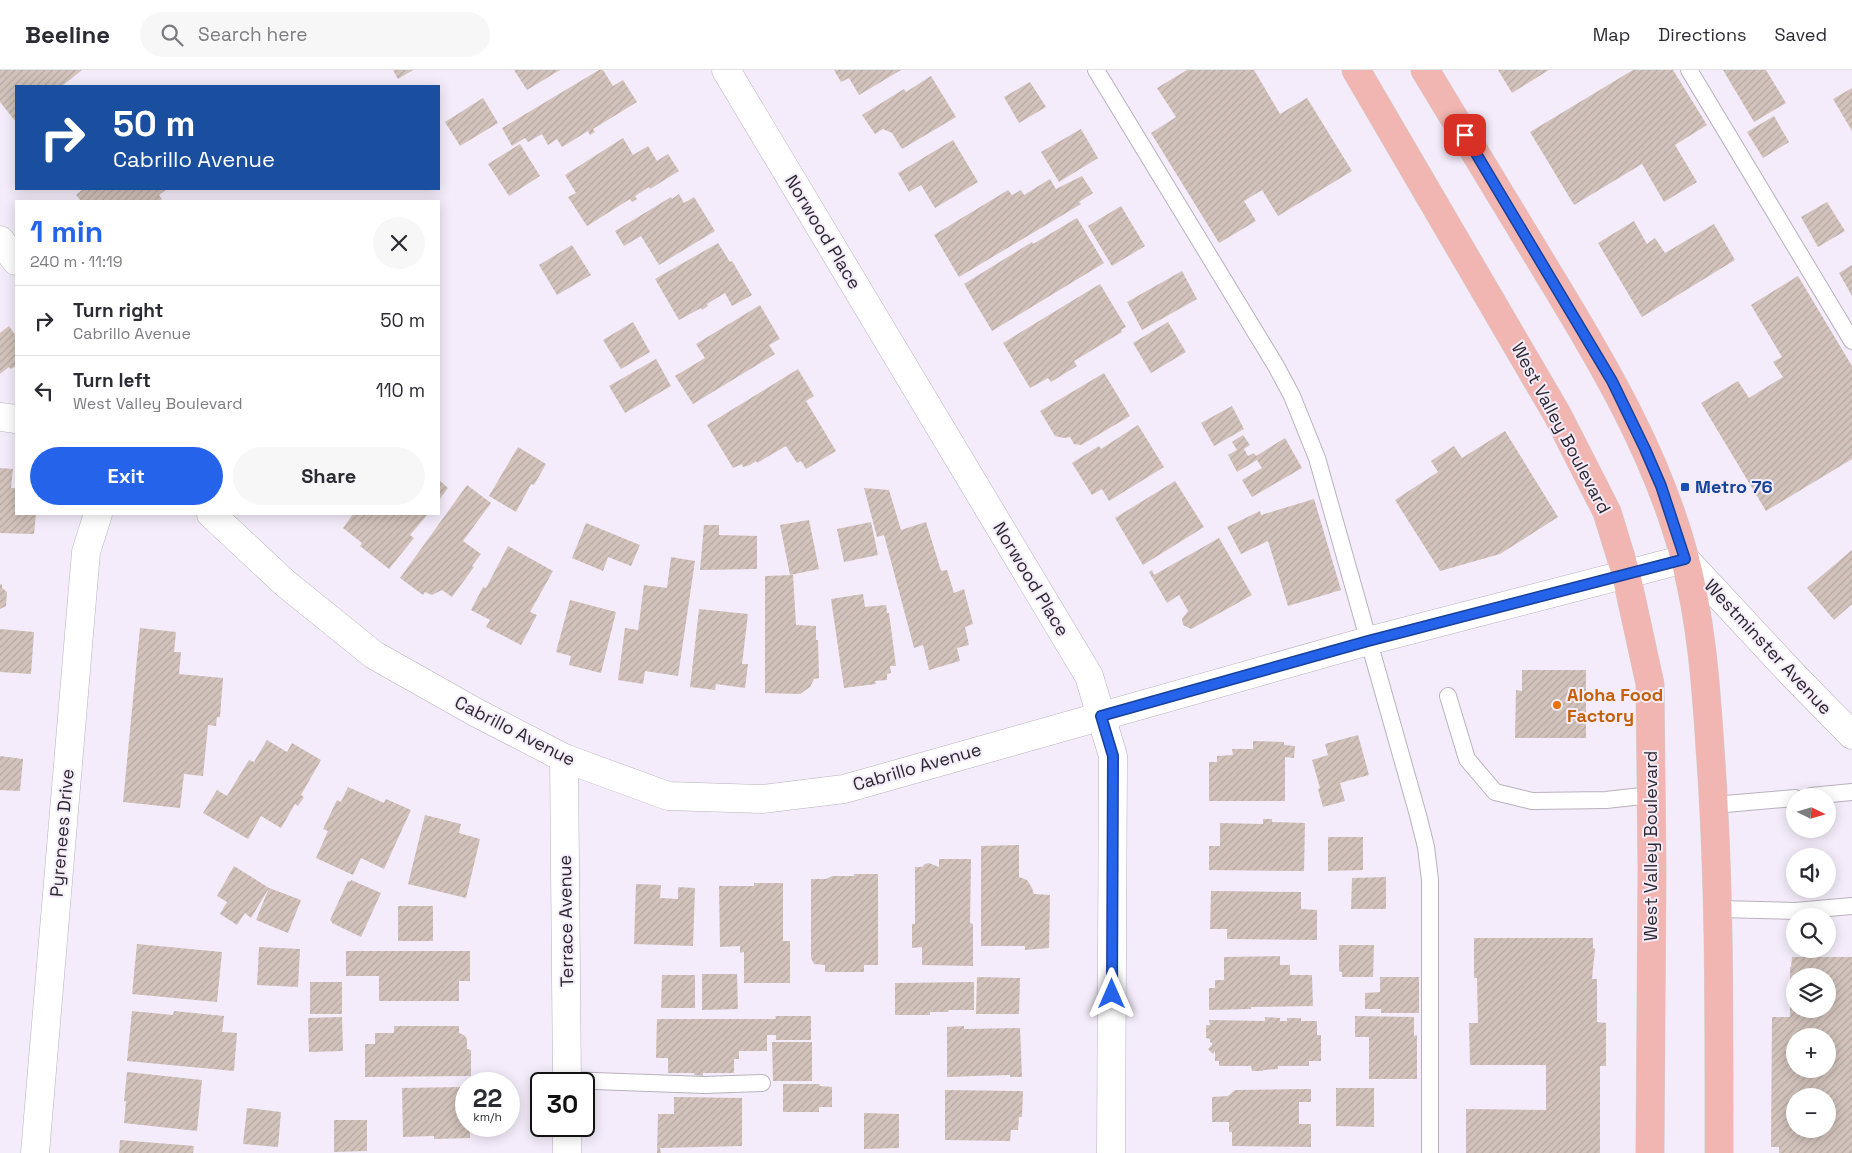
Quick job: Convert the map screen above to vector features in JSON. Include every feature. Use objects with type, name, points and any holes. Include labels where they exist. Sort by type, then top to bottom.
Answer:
[{"type":"main road","name":"West Valley Boulevard","points":[[1356,70],[1557,414],[1608,512],[1626,574],[1650,684],[1650,1153]]},
{"type":"main road","points":[[1426,70],[1612,381],[1661,486],[1685,559],[1701,646],[1714,805],[1719,909],[1719,1153]]},
{"type":"street","name":"Norwood Place","points":[[726,70],[1090,676],[1113,756],[1111,1153]]},
{"type":"street","points":[[0,240],[15,261]]},
{"type":"street","points":[[0,417],[15,419]]},
{"type":"street","name":"Pyrenees Drive","points":[[35,1153],[86,552],[98,515]]},
{"type":"street","name":"Cabrillo Avenue","points":[[212,515],[286,584],[374,655],[477,713],[564,758],[668,796],[762,799],[844,788],[1368,641],[1685,559]]},
{"type":"street","name":"Westminster Avenue","points":[[1685,559],[1852,736]]},
{"type":"street","name":"Terrace Avenue","points":[[564,758],[568,1072]]},
{"type":"street","points":[[567,1137],[567,1153]]},
{"type":"lane","points":[[1096,70],[1256,333],[1292,396],[1316,458],[1426,847],[1430,880],[1430,1153]]},
{"type":"lane","points":[[1689,70],[1852,341]]},
{"type":"lane","points":[[1448,696],[1467,759],[1495,792],[1532,802],[1606,800],[1651,795]]},
{"type":"lane","points":[[1836,794],[1852,792]]},
{"type":"lane","points":[[1714,805],[1786,799]]},
{"type":"lane","points":[[1719,909],[1795,911],[1852,906]]},
{"type":"lane","points":[[595,1083],[704,1085],[762,1083]]},
{"type":"building","points":[[0,70],[82,70],[63,85],[15,85],[15,121],[0,102]]},
{"type":"building","points":[[393,70],[413,70],[398,79]]},
{"type":"building","points":[[514,70],[560,70],[527,90]]},
{"type":"building","points":[[599,70],[603,70],[613,86],[623,80],[637,102],[593,129],[595,132],[590,135],[588,131],[562,147],[557,139],[548,145],[542,134],[528,142],[525,138],[512,146],[502,128]]},
{"type":"building","points":[[834,70],[901,70],[859,95],[849,78],[841,82]]},
{"type":"building","points":[[1187,70],[1254,70],[1280,114],[1307,98],[1352,171],[1278,216],[1262,190],[1244,201],[1256,221],[1219,243],[1151,133],[1176,117],[1157,88]]},
{"type":"building","points":[[1498,70],[1549,70],[1512,93]]},
{"type":"building","points":[[1633,70],[1673,70],[1707,125],[1675,145],[1697,182],[1664,202],[1642,164],[1574,205],[1530,132]]},
{"type":"building","points":[[1723,70],[1766,70],[1786,103],[1754,122]]},
{"type":"building","points":[[931,76],[956,117],[902,149],[892,133],[883,129],[875,134],[862,115],[904,89],[906,92]]},
{"type":"building","points":[[1030,82],[1046,107],[1019,123],[1004,97]]},
{"type":"building","points":[[1852,88],[1852,131],[1833,99]]},
{"type":"building","points":[[483,98],[498,123],[460,146],[445,122]]},
{"type":"building","points":[[1774,116],[1789,142],[1763,158],[1747,132]]},
{"type":"building","points":[[1081,129],[1098,158],[1059,182],[1041,152]]},
{"type":"building","points":[[623,138],[633,155],[648,146],[657,161],[668,154],[679,171],[635,196],[637,199],[632,202],[630,199],[587,226],[568,197],[576,193],[565,175]]},
{"type":"building","points":[[953,140],[978,182],[935,208],[921,185],[909,192],[898,173]]},
{"type":"building","points":[[520,144],[540,176],[509,196],[488,164]]},
{"type":"building","points":[[1082,176],[1093,193],[1079,202],[1081,204],[959,277],[934,235],[1008,190],[1012,195],[1021,190],[1024,195],[1050,179],[1056,189]]},
{"type":"building","points":[[82,190],[166,190],[159,195],[162,199],[160,200],[80,200],[76,195]]},
{"type":"building","points":[[679,194],[684,203],[694,197],[715,231],[659,265],[641,236],[624,246],[615,231]]},
{"type":"building","points":[[1827,202],[1845,231],[1818,247],[1801,217]]},
{"type":"building","points":[[1121,206],[1145,246],[1112,266],[1088,226]]},
{"type":"building","points":[[1077,218],[1104,263],[992,331],[964,284],[1032,242],[1033,244]]},
{"type":"building","points":[[1634,221],[1647,244],[1655,238],[1665,253],[1714,224],[1735,260],[1642,317],[1598,243]]},
{"type":"building","points":[[718,243],[730,262],[732,261],[752,295],[732,306],[725,293],[707,304],[708,306],[702,310],[701,308],[679,320],[655,279]]},
{"type":"building","points":[[572,245],[591,275],[557,295],[539,265]]},
{"type":"building","points":[[1852,265],[1852,296],[1839,273]]},
{"type":"building","points":[[1182,271],[1197,299],[1142,330],[1127,302]]},
{"type":"building","points":[[1798,276],[1852,366],[1852,459],[1766,511],[1701,403],[1738,381],[1749,398],[1783,377],[1773,362],[1782,357],[1751,305]]},
{"type":"building","points":[[1100,284],[1126,327],[1121,330],[1122,332],[1074,361],[1077,366],[1051,382],[1048,378],[1030,388],[1003,343]]},
{"type":"building","points":[[760,305],[780,339],[769,345],[775,354],[693,404],[675,376],[705,358],[696,344]]},
{"type":"building","points":[[633,322],[650,352],[621,369],[603,340]]},
{"type":"building","points":[[1168,322],[1186,352],[1151,373],[1133,343]]},
{"type":"building","points":[[9,326],[15,335],[15,367],[11,369],[9,367],[0,374],[0,333]]},
{"type":"building","points":[[656,359],[671,386],[625,413],[609,386]]},
{"type":"building","points":[[798,369],[814,396],[806,401],[836,451],[806,469],[801,461],[797,463],[786,446],[757,463],[756,461],[750,465],[743,467],[742,464],[733,468],[707,425]]},
{"type":"building","points":[[1104,373],[1130,416],[1081,445],[1074,444],[1070,437],[1055,436],[1040,411]]},
{"type":"building","points":[[1232,406],[1244,429],[1214,446],[1201,423]]},
{"type":"building","points":[[1138,425],[1164,467],[1109,501],[1102,489],[1092,495],[1072,463],[1099,446],[1101,449]]},
{"type":"building","points":[[1505,431],[1558,517],[1500,554],[1440,571],[1395,500],[1438,472],[1431,461],[1454,446],[1462,458]]},
{"type":"building","points":[[1243,435],[1250,445],[1244,449],[1248,456],[1254,453],[1256,456],[1285,438],[1302,468],[1252,497],[1242,480],[1262,468],[1257,460],[1237,472],[1228,455],[1237,450],[1232,442]]},
{"type":"building","points":[[518,447],[546,464],[534,485],[531,484],[516,512],[489,496]]},
{"type":"building","points":[[0,468],[13,469],[11,488],[15,488],[15,515],[36,515],[34,534],[0,533]]},
{"type":"building","points":[[440,481],[448,488],[440,499]]},
{"type":"building","points":[[1175,481],[1204,527],[1143,565],[1115,518]]},
{"type":"building","points":[[467,485],[491,503],[463,541],[481,554],[452,597],[442,590],[432,595],[425,592],[423,595],[400,578]]},
{"type":"building","points":[[864,488],[889,490],[901,530],[926,522],[941,571],[947,570],[954,593],[964,589],[973,624],[965,627],[969,645],[957,648],[960,661],[929,670],[923,645],[914,648],[884,535],[877,537]]},
{"type":"building","points":[[1314,499],[1341,590],[1288,606],[1268,541],[1241,554],[1227,527],[1260,511],[1261,515]]},
{"type":"building","points":[[352,515],[427,515],[410,535],[414,538],[389,569],[360,546],[362,543],[343,528]]},
{"type":"building","points":[[809,520],[819,569],[790,575],[780,525]]},
{"type":"building","points":[[871,522],[878,555],[844,562],[837,529]]},
{"type":"building","points":[[586,523],[640,545],[631,566],[608,557],[603,571],[572,558]]},
{"type":"building","points":[[704,525],[719,525],[719,535],[757,536],[757,569],[700,570]]},
{"type":"building","points":[[1219,538],[1252,595],[1191,629],[1183,625],[1182,619],[1188,611],[1179,595],[1167,603],[1149,572],[1152,570],[1154,575]]},
{"type":"building","points":[[508,546],[553,571],[530,612],[537,615],[521,645],[486,627],[490,620],[471,610],[483,587],[486,588]]},
{"type":"building","points":[[1852,550],[1852,604],[1834,620],[1807,588]]},
{"type":"building","points":[[671,557],[695,561],[678,676],[645,671],[643,684],[618,680],[625,628],[638,630],[644,585],[667,588]]},
{"type":"building","points":[[793,575],[796,625],[816,626],[819,678],[814,679],[810,687],[800,694],[765,693],[765,576]]},
{"type":"building","points":[[0,584],[7,592],[6,606],[0,609]]},
{"type":"building","points":[[863,594],[865,607],[886,605],[887,613],[889,613],[896,666],[890,666],[891,673],[887,674],[887,680],[875,681],[876,684],[844,688],[831,599]]},
{"type":"building","points":[[570,600],[616,612],[601,673],[569,665],[571,656],[556,652]]},
{"type":"building","points":[[699,609],[748,614],[742,664],[748,664],[745,688],[716,684],[715,690],[690,687]]},
{"type":"building","points":[[140,628],[176,632],[174,652],[181,652],[179,674],[223,678],[220,717],[217,717],[216,726],[208,725],[203,776],[184,774],[180,808],[123,802]]},
{"type":"building","points":[[0,629],[34,632],[31,674],[0,672]]},
{"type":"building","points":[[1522,670],[1586,670],[1586,738],[1515,738],[1516,690],[1522,691]]},
{"type":"building","points":[[1358,735],[1369,775],[1340,783],[1345,801],[1323,807],[1312,760],[1328,755],[1325,744]]},
{"type":"building","points":[[267,740],[287,752],[292,743],[321,760],[301,795],[304,797],[298,806],[295,804],[281,828],[261,816],[248,839],[203,813],[217,790],[227,796],[249,760],[254,762]]},
{"type":"building","points":[[1253,741],[1284,742],[1284,745],[1295,746],[1294,758],[1285,757],[1285,801],[1209,801],[1209,762],[1217,762],[1217,756],[1233,755],[1232,749],[1253,749]]},
{"type":"building","points":[[0,756],[23,759],[20,791],[0,790]]},
{"type":"building","points":[[348,787],[384,803],[386,799],[411,810],[384,869],[361,858],[353,875],[316,858],[328,831],[323,829],[337,800],[341,802]]},
{"type":"building","points":[[425,815],[461,824],[459,833],[480,839],[466,898],[408,884]]},
{"type":"building","points":[[1263,819],[1272,819],[1272,822],[1305,823],[1304,871],[1209,870],[1209,846],[1220,846],[1220,823],[1263,824]]},
{"type":"building","points":[[1328,837],[1363,837],[1363,870],[1328,871]]},
{"type":"building","points":[[1019,845],[1019,877],[1027,880],[1034,894],[1050,895],[1049,948],[1025,950],[1025,946],[981,946],[981,846]]},
{"type":"building","points":[[939,859],[971,859],[970,923],[973,924],[973,966],[922,965],[922,947],[912,948],[912,924],[915,924],[915,867],[922,867],[929,863],[939,867]]},
{"type":"building","points":[[234,866],[269,888],[251,918],[245,913],[237,925],[220,914],[227,902],[217,896]]},
{"type":"building","points":[[854,874],[878,874],[878,965],[864,965],[864,972],[825,972],[825,965],[814,964],[811,958],[811,879],[826,879],[832,876],[854,876]]},
{"type":"building","points":[[1386,877],[1386,909],[1351,909],[1352,878]]},
{"type":"building","points":[[351,880],[381,893],[361,937],[332,923],[330,920],[348,881],[350,882]]},
{"type":"building","points":[[754,883],[783,883],[783,941],[790,941],[790,983],[744,983],[744,952],[740,953],[740,946],[720,947],[719,886],[754,886]]},
{"type":"building","points":[[636,884],[661,885],[660,898],[678,899],[678,887],[695,888],[693,946],[634,944]]},
{"type":"building","points":[[269,888],[301,900],[288,933],[256,920]]},
{"type":"building","points":[[1211,891],[1301,892],[1301,909],[1317,910],[1317,940],[1227,939],[1227,929],[1210,929]]},
{"type":"building","points":[[398,906],[433,906],[433,941],[398,941]]},
{"type":"building","points":[[1474,938],[1593,938],[1593,948],[1595,949],[1592,979],[1597,979],[1597,1022],[1606,1023],[1606,1066],[1600,1066],[1600,1153],[1466,1153],[1466,1109],[1546,1110],[1546,1065],[1470,1065],[1469,1023],[1478,1023],[1477,978],[1474,978]]},
{"type":"building","points":[[137,944],[222,952],[217,1002],[132,994]]},
{"type":"building","points":[[1339,945],[1374,945],[1373,977],[1342,977],[1342,972],[1339,971]]},
{"type":"building","points":[[259,947],[300,949],[298,987],[257,985]]},
{"type":"building","points":[[346,951],[470,951],[470,981],[459,981],[459,1001],[379,1001],[379,976],[346,976]]},
{"type":"building","points":[[1280,956],[1280,965],[1290,965],[1290,975],[1312,975],[1313,1006],[1209,1010],[1209,988],[1215,988],[1215,980],[1224,980],[1224,957]]},
{"type":"building","points":[[1852,957],[1852,1153],[1779,1153],[1779,1147],[1771,1147],[1772,1017],[1836,1018],[1836,968],[1790,967],[1792,958]]},
{"type":"building","points":[[702,974],[737,974],[738,1009],[702,1010]]},
{"type":"building","points":[[662,975],[695,975],[695,1008],[661,1008]]},
{"type":"building","points":[[977,977],[1020,978],[1019,1014],[976,1014]]},
{"type":"building","points":[[1380,977],[1419,977],[1419,1013],[1381,1013],[1381,1009],[1365,1009],[1365,993],[1380,992]]},
{"type":"building","points":[[310,982],[342,982],[342,1014],[310,1014]]},
{"type":"building","points":[[974,982],[974,1010],[930,1012],[930,1015],[895,1015],[895,983]]},
{"type":"building","points":[[132,1011],[173,1015],[174,1011],[224,1016],[222,1032],[237,1033],[234,1071],[127,1061]]},
{"type":"building","points":[[775,1016],[811,1016],[811,1040],[776,1040],[776,1035],[767,1035],[767,1051],[739,1051],[739,1059],[734,1059],[734,1073],[703,1073],[703,1076],[694,1075],[694,1073],[668,1073],[668,1058],[656,1058],[657,1019],[776,1019]]},
{"type":"building","points":[[1355,1016],[1414,1017],[1414,1036],[1417,1035],[1417,1079],[1369,1079],[1369,1037],[1355,1037]]},
{"type":"building","points":[[342,1017],[343,1051],[309,1052],[308,1018]]},
{"type":"building","points":[[1265,1017],[1280,1018],[1280,1021],[1287,1021],[1287,1018],[1301,1018],[1301,1021],[1317,1021],[1317,1035],[1321,1035],[1321,1061],[1309,1061],[1309,1066],[1278,1066],[1278,1069],[1263,1071],[1252,1071],[1251,1066],[1219,1066],[1219,1061],[1215,1061],[1215,1051],[1213,1054],[1208,1049],[1212,1045],[1210,1039],[1206,1038],[1206,1025],[1210,1025],[1209,1020],[1265,1021]]},
{"type":"building","points":[[394,1026],[459,1026],[459,1033],[467,1039],[467,1049],[471,1050],[471,1072],[455,1072],[455,1076],[365,1077],[365,1044],[375,1044],[375,1033],[394,1033]]},
{"type":"building","points":[[964,1026],[964,1029],[1020,1028],[1022,1077],[1010,1077],[1010,1075],[947,1077],[947,1027]]},
{"type":"building","points":[[772,1042],[812,1042],[812,1081],[773,1081]]},
{"type":"building","points":[[127,1072],[202,1080],[197,1131],[124,1123]]},
{"type":"building","points":[[783,1084],[819,1084],[820,1086],[832,1087],[832,1107],[819,1107],[819,1112],[783,1112]]},
{"type":"building","points":[[455,1087],[455,1137],[470,1138],[434,1139],[434,1136],[403,1137],[402,1088]]},
{"type":"building","points":[[1336,1088],[1374,1088],[1374,1127],[1336,1126]]},
{"type":"building","points":[[1311,1089],[1311,1102],[1299,1102],[1299,1124],[1311,1124],[1311,1147],[1232,1146],[1232,1132],[1229,1132],[1229,1122],[1212,1122],[1212,1097],[1228,1096],[1235,1090]]},
{"type":"building","points":[[945,1090],[1023,1091],[1022,1117],[1019,1117],[1018,1130],[1011,1130],[1010,1141],[945,1140]]},
{"type":"building","points":[[674,1097],[742,1098],[742,1146],[660,1148],[661,1153],[657,1153],[658,1114],[674,1114]]},
{"type":"building","points":[[247,1108],[281,1112],[278,1147],[243,1144]]},
{"type":"building","points":[[864,1113],[899,1114],[899,1148],[864,1149]]},
{"type":"building","points":[[334,1120],[367,1120],[367,1151],[334,1152]]},
{"type":"building","points":[[120,1140],[194,1146],[193,1153],[119,1153]]},
{"type":"place","name":"Metro 76","points":[[1685,487]]},
{"type":"place","name":"Aloha Food Factory","points":[[1557,705]]},
{"type":"route","points":[[1112,994],[1113,756],[1101,716],[1368,641],[1685,559],[1661,486],[1612,381],[1465,135]]}]
